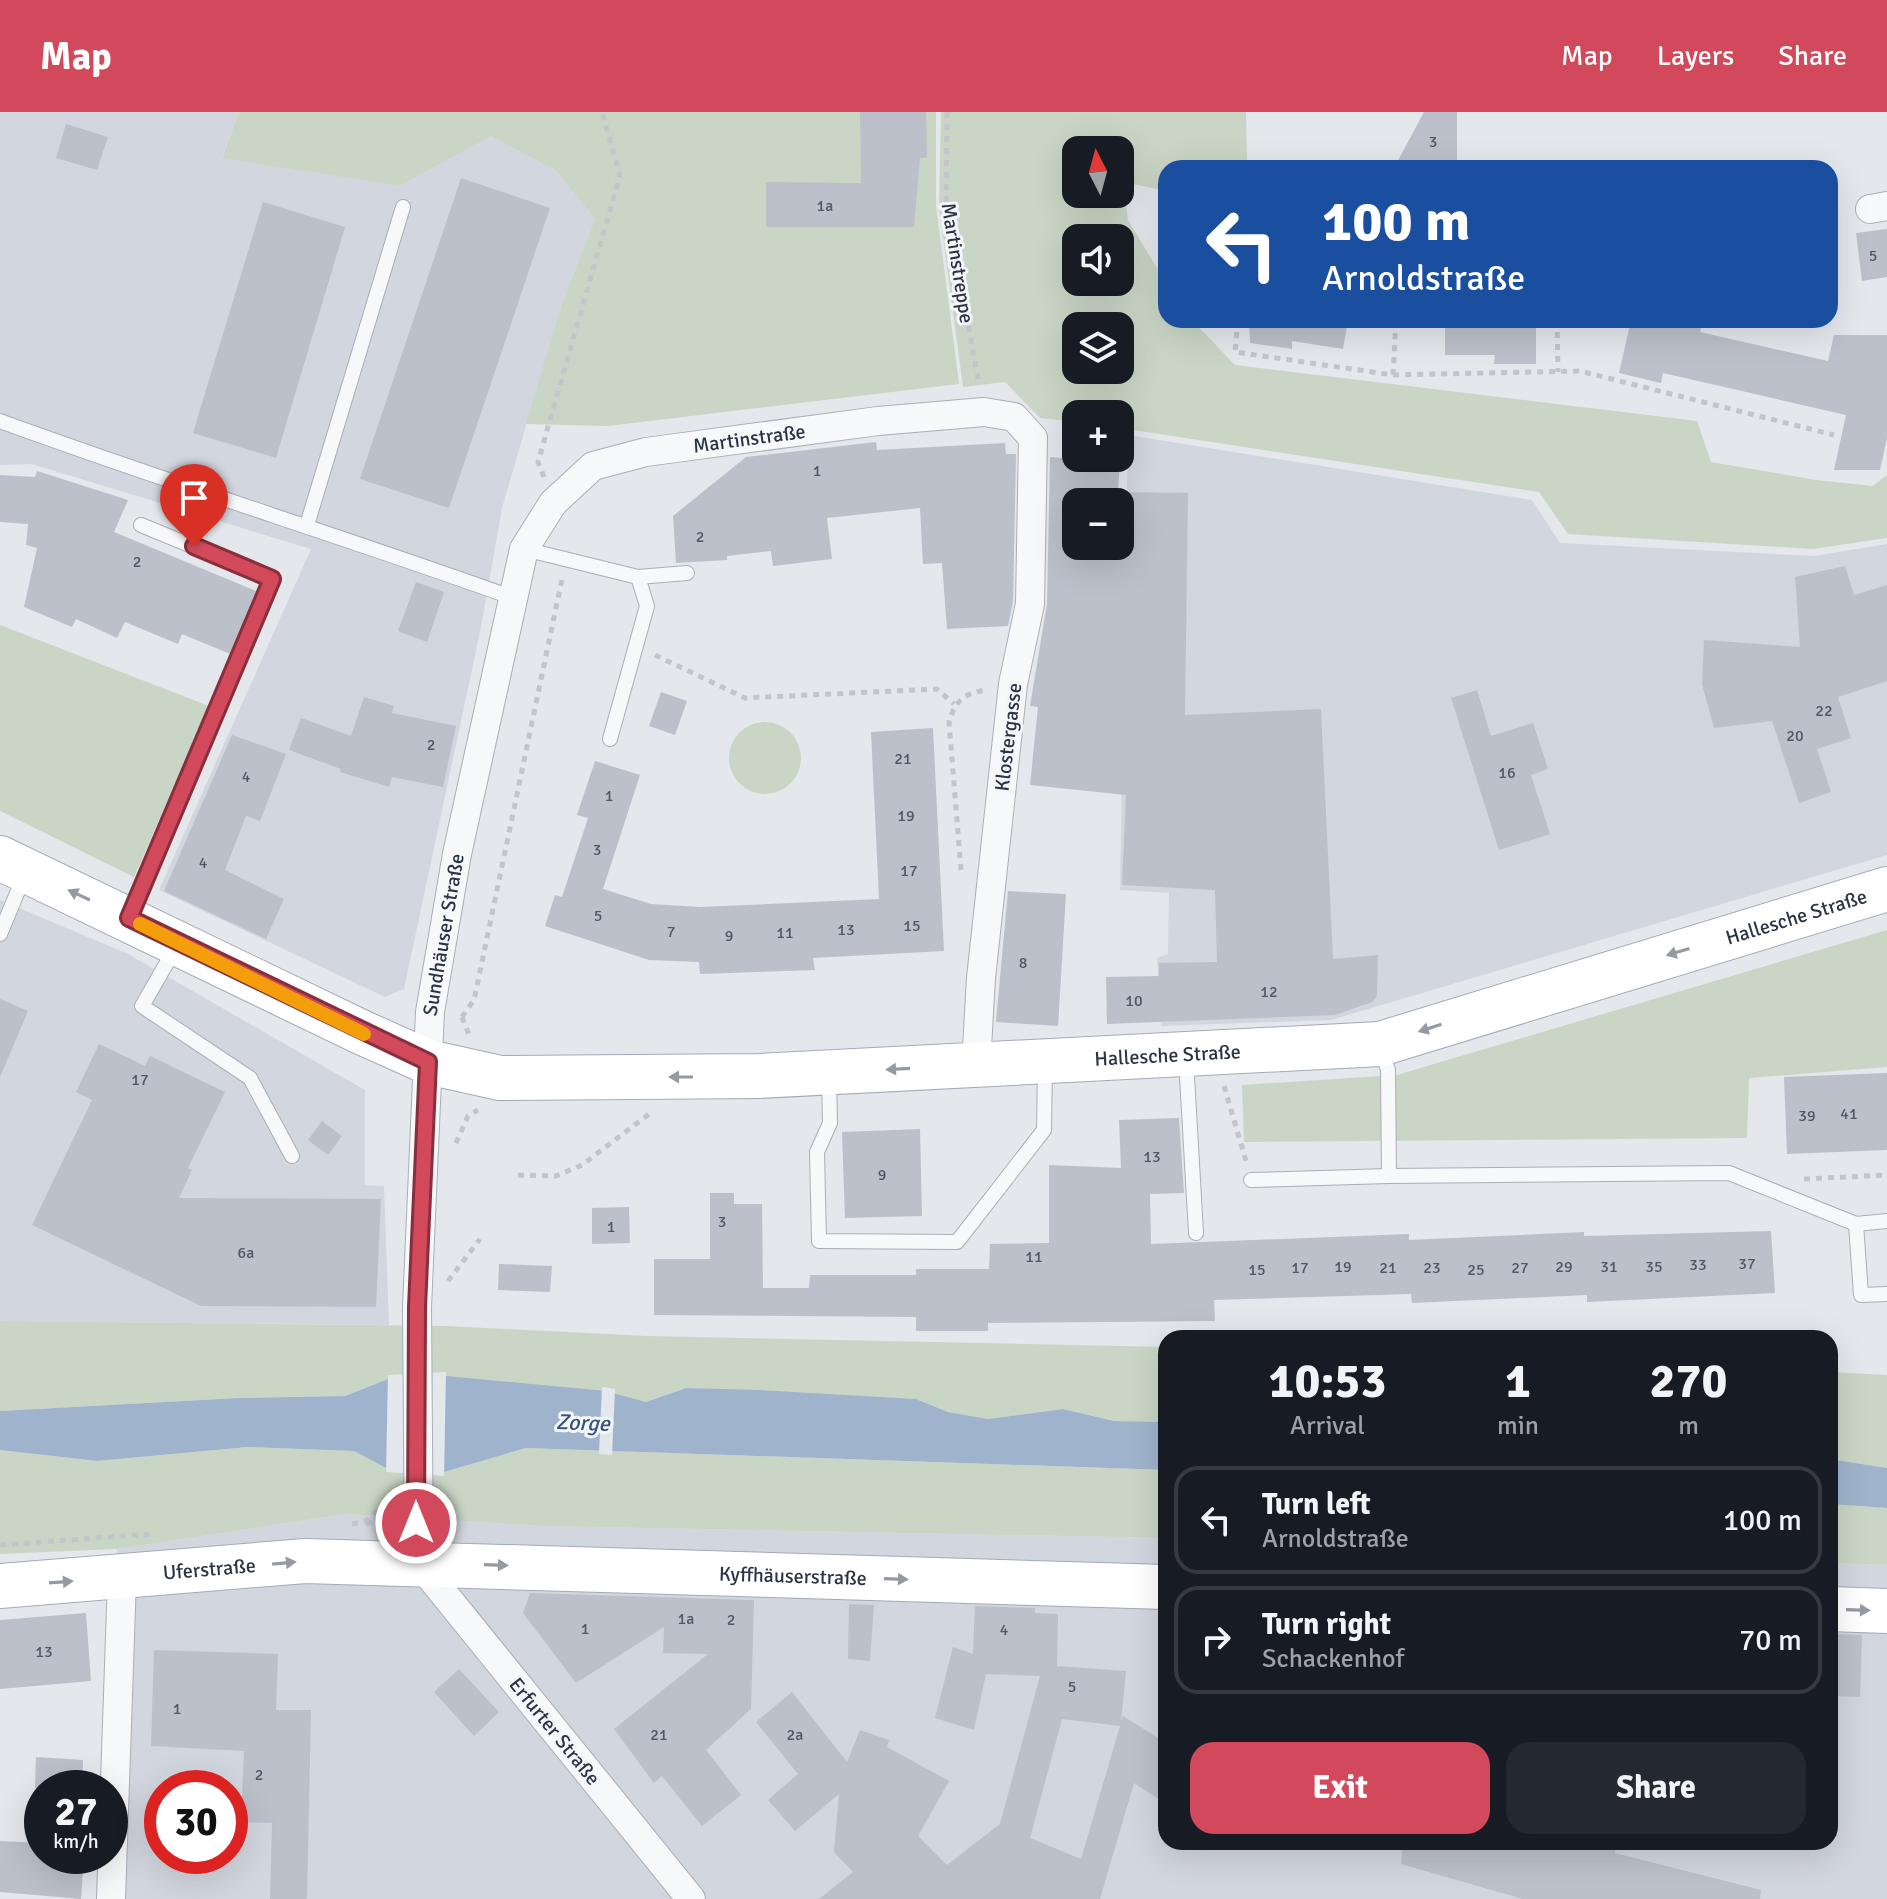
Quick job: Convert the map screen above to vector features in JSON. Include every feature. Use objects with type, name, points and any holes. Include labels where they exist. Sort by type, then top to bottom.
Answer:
[{"type":"main road","name":"Hallesche Straße","points":[[13,864],[428,1062],[500,1078],[829,1073],[1045,1061],[1204,1066],[1380,1044],[1887,889]]},
{"type":"main road","name":"Uferstraße","points":[[0,1586],[305,1561],[419,1563]]},
{"type":"main road","name":"Kyffhäuserstraße","points":[[419,1563],[1158,1587]]},
{"type":"main road","points":[[1838,1609],[1887,1611]]},
{"type":"street","name":"Martinstraße","points":[[524,549],[553,503],[593,466],[646,452],[878,421],[984,412],[1014,417]]},
{"type":"street","name":"Klostergasse","points":[[976,1065],[982,963],[1013,684],[1030,604],[1033,438],[1014,417]]},
{"type":"street","name":"Sundhäuser Straße","points":[[419,1563],[416,1519],[417,1307],[430,1012],[444,916],[511,597],[524,549]]},
{"type":"street","name":"Erfurter Straße","points":[[419,1563],[691,1899]]},
{"type":"street","points":[[111,1899],[122,1578]]},
{"type":"lane","points":[[307,525],[403,207]]},
{"type":"lane","points":[[0,421],[186,489],[307,525],[511,597]]},
{"type":"lane","points":[[129,918],[272,579],[141,525]]},
{"type":"lane","points":[[524,549],[638,577],[687,573]]},
{"type":"lane","points":[[610,739],[647,606],[638,577]]},
{"type":"lane","points":[[0,934],[13,864]]},
{"type":"lane","points":[[178,943],[142,1006],[250,1078],[292,1156]]},
{"type":"lane","points":[[1380,1044],[1388,1070],[1389,1176]]},
{"type":"lane","points":[[829,1073],[830,1123],[817,1152],[819,1241],[957,1242],[1044,1130],[1045,1061]]},
{"type":"lane","points":[[1196,1233],[1204,1066]]},
{"type":"lane","points":[[1251,1180],[1729,1173],[1856,1224],[1887,1221]]},
{"type":"lane","points":[[1856,1224],[1861,1295],[1887,1294]]},
{"type":"path","points":[[553,503],[538,462],[620,175],[602,112]]},
{"type":"path","name":"Martinstreppe","points":[[947,112],[946,203],[984,412]]},
{"type":"path","points":[[1237,328],[1235,352],[1393,375],[1580,371],[1834,435]]},
{"type":"path","points":[[1393,375],[1396,328]]},
{"type":"path","points":[[1557,328],[1558,372]]},
{"type":"path","points":[[462,1017],[474,1000],[566,559]]},
{"type":"path","points":[[636,646],[745,698],[937,689],[954,704]]},
{"type":"path","points":[[962,880],[949,722],[954,704],[968,693],[1013,684]]},
{"type":"path","points":[[1204,1066],[1251,1180]]},
{"type":"path","points":[[518,1175],[556,1176],[582,1165],[655,1110]]},
{"type":"path","points":[[1769,1190],[1809,1177],[1887,1175]]},
{"type":"path","points":[[441,1292],[480,1239]]},
{"type":"shaded area","points":[[0,112],[239,112],[222,157],[400,186],[491,136],[556,171],[595,219],[561,306],[502,508],[481,627],[404,989],[385,997],[159,890],[311,549],[32,464],[0,465]]},
{"type":"shaded area","points":[[1134,436],[1532,500],[1560,543],[1814,556],[1887,544],[1887,855],[1331,1020],[1161,1026],[1157,958],[1168,954],[1169,893],[1120,890],[1126,560],[1134,560],[1134,488],[1127,488],[1127,472],[1134,472]]},
{"type":"shaded area","points":[[0,900],[128,954],[365,1090],[365,1185],[384,1186],[389,1325],[0,1321]]},
{"type":"shaded area","points":[[345,1514],[542,1526],[1158,1538],[1158,1850],[1838,1850],[1838,1563],[1887,1565],[1887,1899],[99,1899],[100,1874],[128,1874],[128,1770],[106,1770],[117,1549]]},
{"type":"green space","points":[[239,112],[936,112],[936,205],[959,384],[608,426],[526,424],[561,306],[595,219],[556,171],[491,136],[400,186],[222,158]]},
{"type":"green space","points":[[941,112],[1246,112],[1247,160],[1158,160],[1158,189],[1134,184],[1134,136],[1062,136],[1062,208],[1126,208],[1130,224],[1062,224],[1062,296],[1134,296],[1134,230],[1158,270],[1158,328],[1200,328],[1235,365],[1697,421],[1711,462],[1816,480],[1873,486],[1887,475],[1887,538],[1813,549],[1568,534],[1539,492],[1134,430],[1134,400],[1062,400],[1062,420],[1040,418],[1005,382],[963,387],[939,206]]},
{"type":"green space","points":[[0,625],[209,706],[134,877],[0,811]]},
{"type":"green space","points":[[765,722],[785,728],[795,738],[801,758],[795,778],[785,788],[765,794],[745,788],[735,778],[729,758],[735,738],[745,728]]},
{"type":"green space","points":[[1887,930],[1887,1067],[1749,1078],[1747,1138],[1244,1142],[1242,1085],[1397,1075]]},
{"type":"green space","points":[[0,1321],[447,1326],[647,1336],[1158,1347],[1158,1422],[1114,1421],[1063,1409],[988,1419],[948,1412],[916,1399],[686,1388],[646,1402],[606,1391],[388,1379],[345,1396],[238,1398],[0,1411]]},
{"type":"green space","points":[[1838,1372],[1887,1375],[1887,1468],[1838,1460]]},
{"type":"green space","points":[[248,1447],[354,1451],[386,1468],[444,1472],[526,1448],[1158,1470],[1158,1538],[542,1526],[345,1514],[117,1549],[0,1554],[0,1450],[97,1461]]},
{"type":"green space","points":[[1838,1505],[1887,1508],[1887,1565],[1838,1563]]},
{"type":"water","name":"Zorge","points":[[446,1376],[606,1391],[646,1402],[686,1388],[916,1399],[948,1412],[988,1419],[1063,1409],[1114,1421],[1158,1422],[1158,1470],[526,1448],[444,1472],[386,1468],[354,1451],[248,1447],[97,1461],[0,1450],[0,1411],[238,1398],[345,1396],[388,1379]]},
{"type":"water","points":[[1838,1460],[1887,1468],[1887,1508],[1838,1505]]},
{"type":"pier","points":[[446,1372],[444,1476],[386,1472],[388,1375]]},
{"type":"pier","points":[[602,1387],[615,1389],[612,1455],[599,1454]]},
{"type":"building","points":[[860,112],[926,112],[927,158],[920,158],[914,227],[766,227],[766,182],[861,183]]},
{"type":"building","points":[[1424,112],[1457,112],[1457,160],[1398,160]]},
{"type":"building","points":[[66,124],[108,137],[97,170],[56,158]]},
{"type":"building","points":[[461,178],[550,208],[449,508],[360,479]]},
{"type":"building","points":[[263,202],[345,227],[276,458],[193,433]]},
{"type":"building","points":[[1887,229],[1887,277],[1862,281],[1856,233]]},
{"type":"building","points":[[1249,328],[1347,328],[1343,349],[1292,341],[1292,349],[1250,343]]},
{"type":"building","points":[[1445,328],[1536,328],[1536,364],[1494,364],[1495,355],[1445,355]]},
{"type":"building","points":[[1629,328],[1701,328],[1700,332],[1828,361],[1834,335],[1887,335],[1887,438],[1880,470],[1834,470],[1846,415],[1663,373],[1661,383],[1619,373]]},
{"type":"building","points":[[876,442],[877,450],[1005,443],[1006,454],[1016,454],[1013,602],[1008,626],[947,629],[942,563],[923,564],[920,508],[827,518],[832,559],[773,566],[771,551],[727,556],[727,560],[676,563],[673,516],[746,457]]},
{"type":"building","points":[[1050,457],[1062,458],[1062,472],[1119,472],[1118,488],[1062,488],[1062,560],[1134,560],[1134,492],[1188,493],[1185,715],[1321,709],[1333,959],[1378,955],[1377,996],[1372,1002],[1335,1015],[1107,1024],[1106,977],[1159,976],[1159,963],[1217,962],[1215,890],[1122,885],[1126,795],[1030,785],[1038,707],[1030,706],[1047,604]]},
{"type":"building","points":[[37,471],[128,500],[114,532],[256,591],[230,654],[182,634],[178,644],[125,622],[117,638],[76,619],[72,627],[24,607],[37,548],[26,545],[28,524],[0,522],[0,475],[35,477]]},
{"type":"building","points":[[1845,566],[1854,595],[1887,585],[1887,681],[1838,697],[1851,738],[1817,749],[1831,792],[1799,803],[1772,721],[1714,728],[1702,684],[1704,640],[1800,647],[1795,577]]},
{"type":"building","points":[[416,582],[444,592],[427,642],[398,631]]},
{"type":"building","points":[[1477,690],[1491,736],[1533,723],[1548,769],[1531,775],[1550,834],[1499,850],[1451,698]]},
{"type":"building","points":[[661,692],[687,701],[675,735],[649,726]]},
{"type":"building","points":[[364,697],[394,706],[392,713],[456,726],[443,787],[392,777],[389,787],[340,772],[341,769],[289,750],[301,718],[351,736]]},
{"type":"building","points":[[933,728],[944,951],[813,958],[815,970],[700,974],[699,962],[649,960],[545,926],[555,895],[562,897],[588,818],[577,815],[595,761],[640,775],[603,889],[651,904],[700,907],[879,899],[871,732]]},
{"type":"building","points":[[232,735],[286,754],[260,821],[246,816],[225,870],[284,899],[266,939],[164,891]]},
{"type":"building","points":[[1008,891],[1066,894],[1058,1026],[996,1022]]},
{"type":"building","points":[[0,999],[28,1011],[0,1077]]},
{"type":"building","points":[[99,1044],[145,1066],[150,1056],[225,1092],[188,1168],[192,1170],[179,1198],[381,1199],[376,1307],[201,1306],[32,1225],[92,1100],[76,1092]]},
{"type":"building","points":[[1887,1073],[1887,1150],[1787,1154],[1784,1077]]},
{"type":"building","points":[[1179,1118],[1184,1193],[1150,1194],[1151,1244],[1409,1234],[1409,1240],[1584,1232],[1584,1236],[1771,1231],[1775,1293],[1587,1302],[1587,1295],[1412,1303],[1411,1294],[1214,1300],[1215,1321],[988,1323],[988,1331],[916,1331],[916,1317],[654,1315],[654,1259],[710,1259],[710,1193],[734,1193],[734,1204],[762,1204],[763,1288],[809,1288],[810,1275],[916,1275],[916,1269],[989,1269],[990,1244],[1049,1243],[1049,1165],[1121,1168],[1119,1120]]},
{"type":"building","points":[[322,1121],[342,1136],[328,1155],[308,1140]]},
{"type":"building","points":[[920,1129],[922,1216],[845,1218],[842,1132]]},
{"type":"building","points":[[629,1207],[630,1243],[592,1244],[592,1208]]},
{"type":"building","points":[[499,1264],[552,1266],[550,1292],[498,1290]]},
{"type":"building","points":[[530,1593],[754,1600],[751,1709],[706,1750],[741,1795],[702,1826],[662,1776],[654,1783],[614,1729],[708,1654],[663,1653],[664,1627],[576,1683],[523,1613]]},
{"type":"building","points":[[849,1604],[874,1605],[870,1661],[848,1659]]},
{"type":"building","points":[[975,1606],[1035,1608],[1035,1613],[1058,1614],[1057,1666],[1126,1671],[1121,1721],[1123,1716],[1158,1738],[1158,1799],[1134,1783],[1100,1899],[819,1899],[853,1872],[834,1852],[839,1794],[795,1831],[768,1800],[798,1774],[756,1722],[792,1692],[847,1762],[860,1730],[889,1740],[887,1747],[949,1781],[918,1836],[947,1865],[1000,1824],[1040,1676],[986,1674],[974,1730],[935,1718],[953,1647],[973,1654]],"holes":[[[1062,1719],[1120,1726],[1081,1859],[1030,1838]]]},
{"type":"building","points":[[86,1613],[91,1681],[0,1689],[0,1620]]},
{"type":"building","points":[[1838,1634],[1862,1635],[1860,1697],[1838,1696]]},
{"type":"building","points":[[154,1650],[278,1654],[276,1710],[311,1710],[307,1899],[270,1899],[272,1823],[248,1822],[248,1770],[243,1770],[244,1751],[151,1746]]},
{"type":"building","points":[[459,1669],[499,1712],[474,1736],[434,1692]]},
{"type":"building","points":[[36,1757],[83,1760],[83,1770],[36,1770]]},
{"type":"building","points":[[0,1841],[24,1842],[24,1874],[83,1874],[81,1899],[0,1892]]},
{"type":"building","points":[[1402,1850],[1615,1850],[1615,1853],[1761,1890],[1760,1899],[1523,1899],[1401,1864]]},
{"type":"slow traffic","points":[[140,924],[364,1034]]},
{"type":"route","points":[[194,546],[272,579],[129,918],[428,1062],[417,1307],[416,1523]]}]
